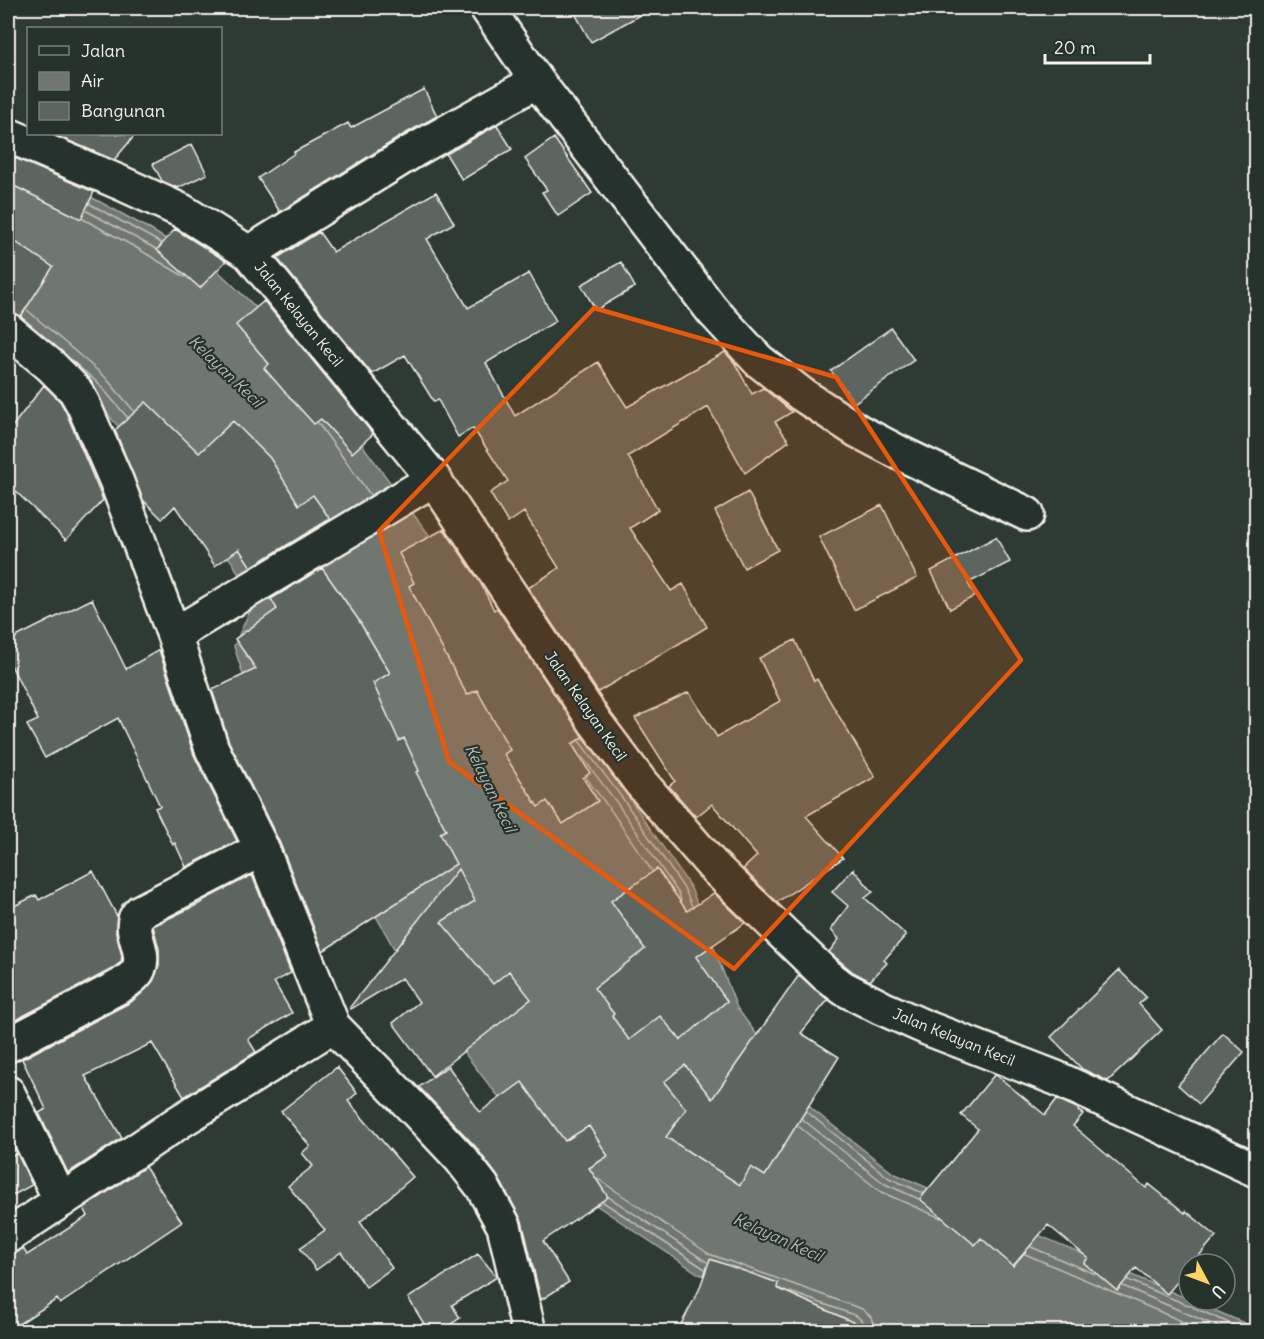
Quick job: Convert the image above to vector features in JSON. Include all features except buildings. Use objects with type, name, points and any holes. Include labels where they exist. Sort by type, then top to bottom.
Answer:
[{"type":"street","points":[[487,8],[537,81],[712,310],[758,360],[801,394],[858,431],[1027,514]]},
{"type":"street","points":[[249,253],[413,151],[537,81]]},
{"type":"street","name":"Jalan Kelayan Kecil","points":[[8,135],[182,211],[249,253],[426,483],[595,722],[641,783],[714,867],[826,975],[843,988],[882,1008],[1056,1078],[1257,1170]]},
{"type":"street","points":[[8,330],[51,366],[75,390],[83,404],[116,480],[174,635],[212,749],[262,849],[333,1026],[424,1119],[482,1185],[504,1226],[529,1332]]},
{"type":"street","points":[[174,635],[426,483]]},
{"type":"street","points":[[8,1045],[122,985],[135,975],[139,968],[141,955],[134,924],[135,917],[140,912],[262,849]]},
{"type":"street","points":[[8,1236],[178,1122],[333,1026]]},
{"type":"street","points":[[8,1093],[61,1201]]},
{"type":"highlighted area","points":[[594,308],[836,377],[1021,660],[734,969],[449,762],[379,531]]},
{"type":"water","name":"Kelayan Kecil","points":[[8,152],[146,227],[216,269],[273,324],[417,519],[628,796],[691,888],[737,1008],[812,1109],[893,1173],[1177,1294],[1177,1312],[1219,1312],[1256,1328],[1256,1331],[859,1331],[699,1274],[575,1191],[420,995],[245,681],[234,646],[253,604],[233,563],[90,393],[8,324]]}]
